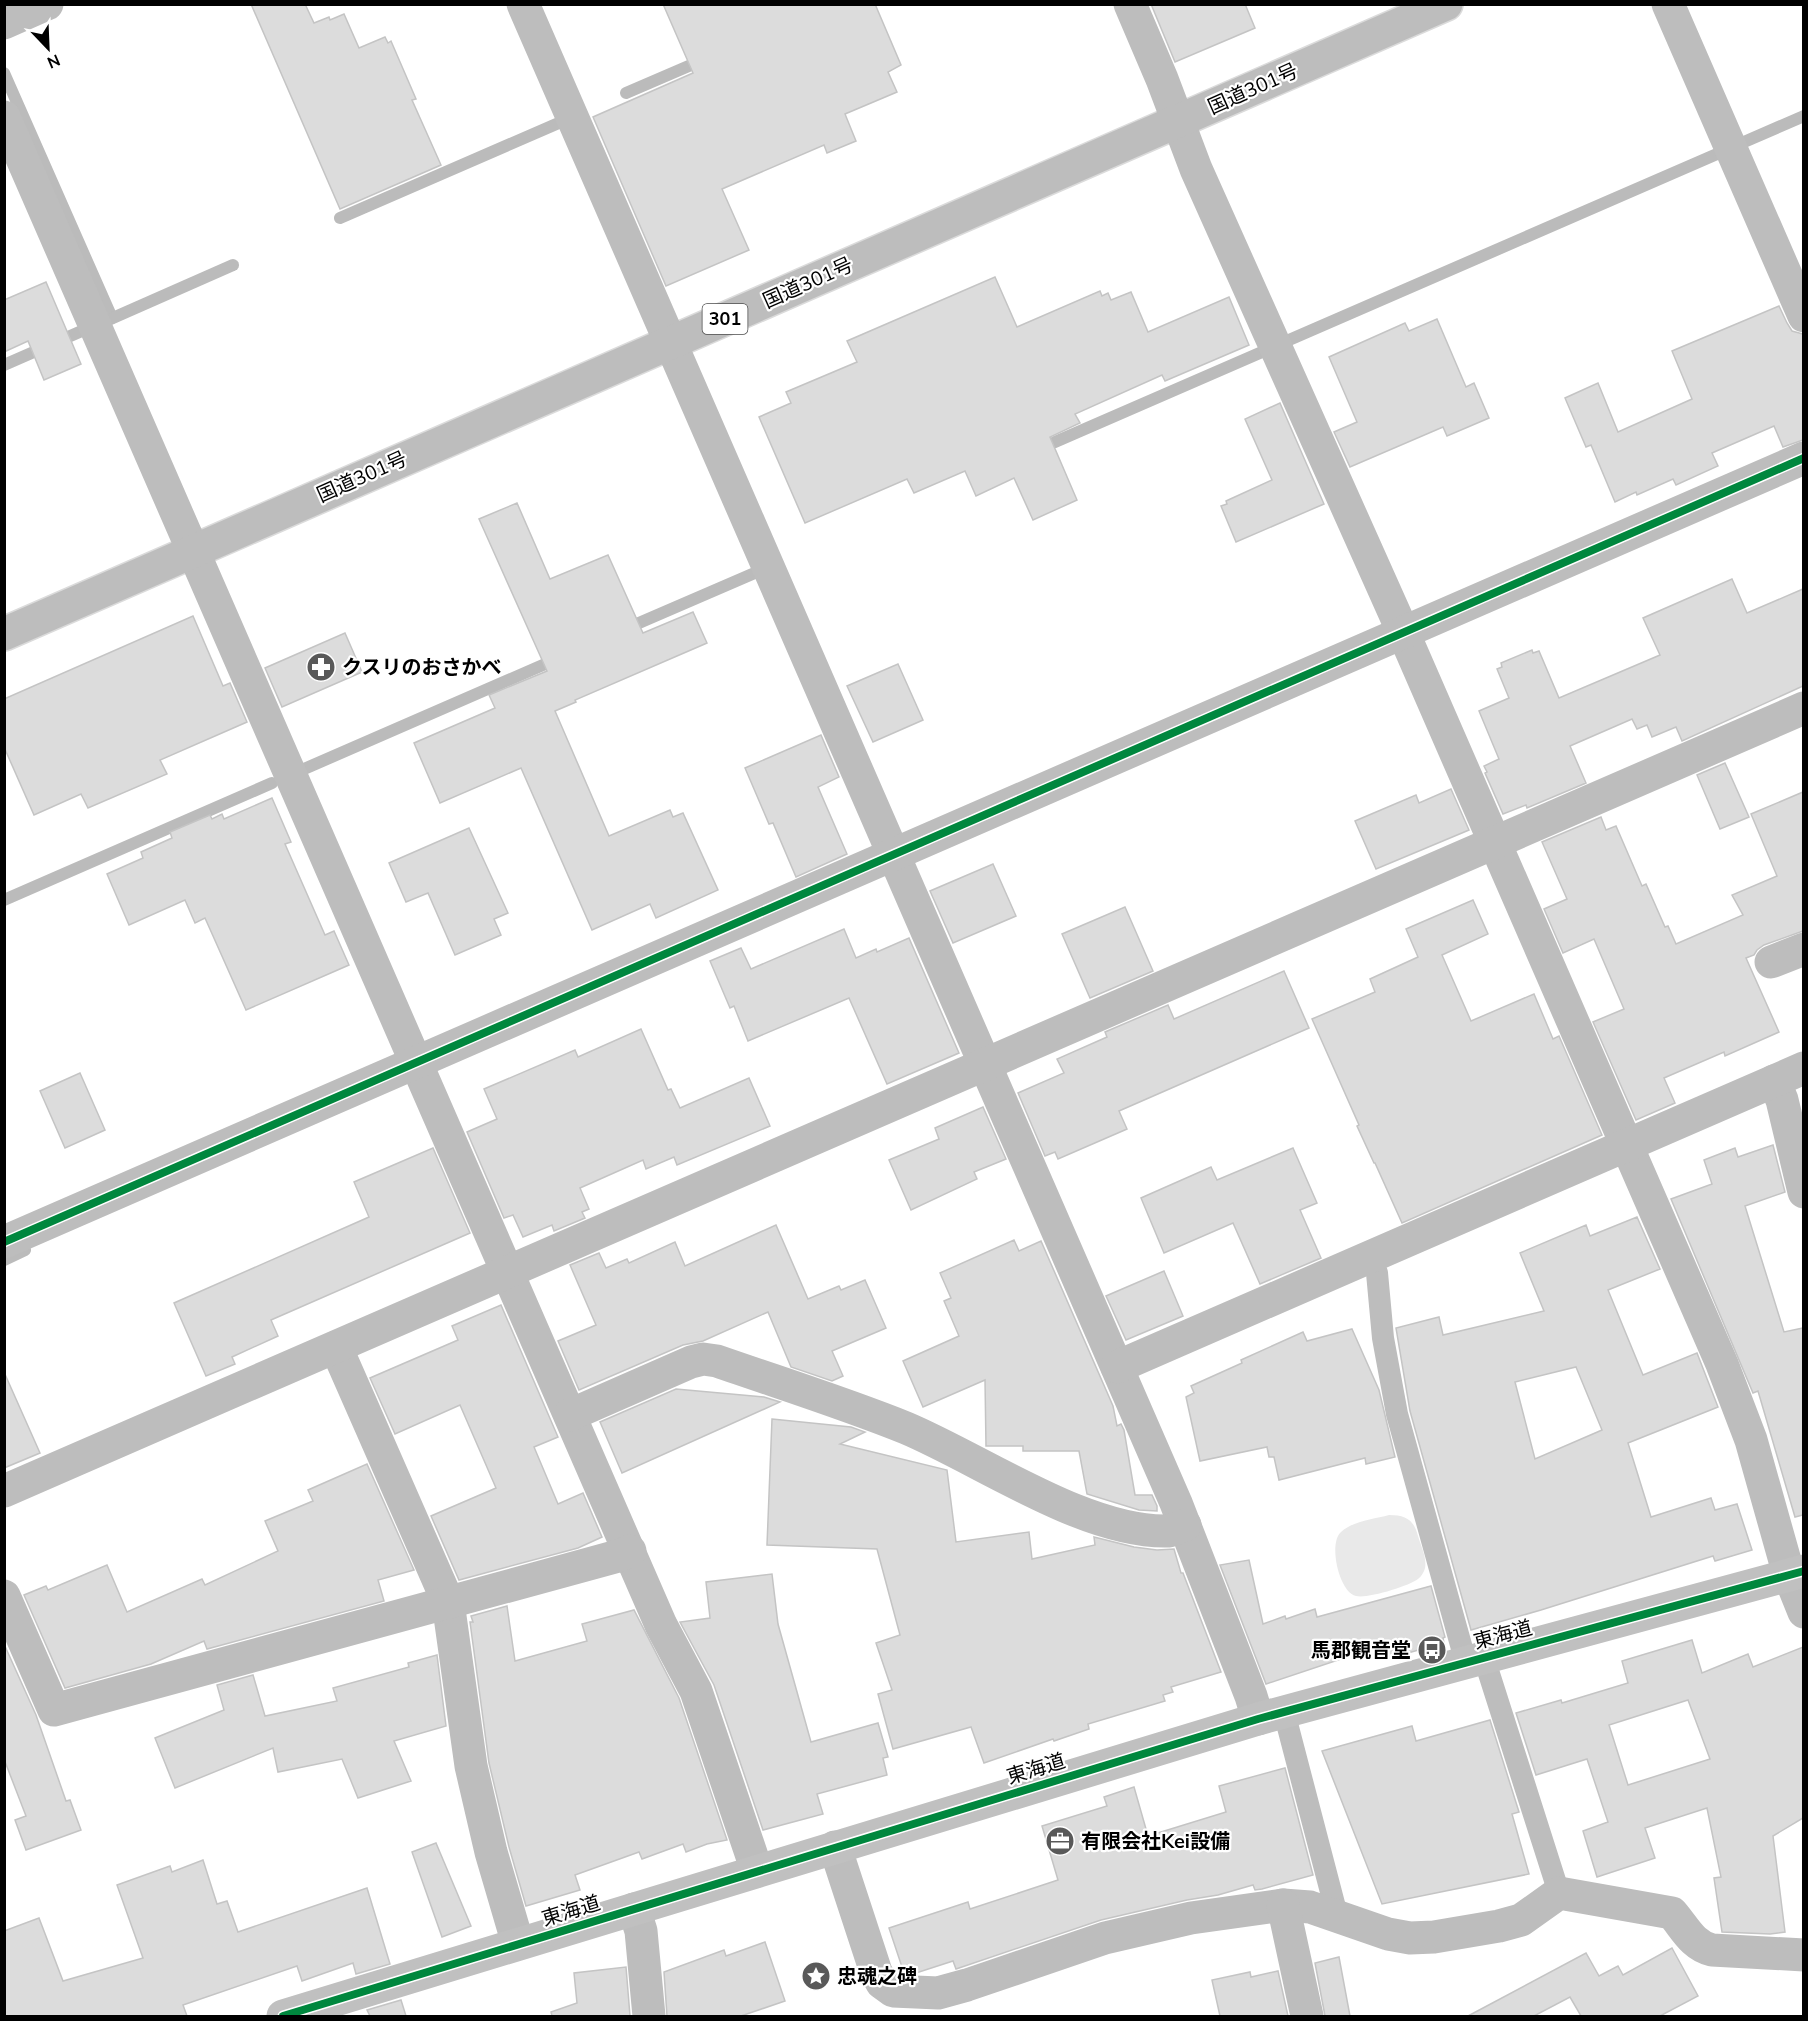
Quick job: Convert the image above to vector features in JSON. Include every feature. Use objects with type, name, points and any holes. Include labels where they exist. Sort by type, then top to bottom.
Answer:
[{"type":"main road","points":[[4,23],[47,4]]},
{"type":"main road","points":[[523,4],[1117,1367],[1185,1525],[1248,1686],[1271,1715]]},
{"type":"main road","points":[[1130,4],[1196,169],[1403,632],[1737,1402],[1796,1573],[1803,1612]]},
{"type":"main road","name":"国道301号","points":[[4,634],[1446,4]]},
{"type":"main road","points":[[1668,4],[1803,316]]},
{"type":"main road","points":[[4,117],[665,1633],[696,1690],[758,1871]]},
{"type":"main road","points":[[4,1242],[1803,458]]},
{"type":"main road","points":[[4,1491],[1803,708]]},
{"type":"main road","points":[[1772,963],[1803,949]]},
{"type":"main road","points":[[1117,1367],[1803,1068]]},
{"type":"main road","points":[[1774,1081],[1782,1100],[1803,1192]]},
{"type":"main road","points":[[336,1347],[448,1602],[471,1766],[491,1852],[518,1944]]},
{"type":"main road","points":[[570,1414],[691,1362],[703,1359],[717,1360],[906,1428],[1049,1498],[1096,1517],[1170,1531],[1185,1525]]},
{"type":"main road","points":[[4,1596],[54,1710],[630,1551]]},
{"type":"main road","name":"東海道","points":[[283,2016],[353,2006],[518,1944],[1271,1715],[1796,1573]]},
{"type":"main road","points":[[835,1847],[876,1972],[882,1983],[892,1991],[942,2005],[967,1985],[1104,1938],[1191,1918],[1283,1905],[1310,1907],[1388,1934],[1410,1938],[1434,1937],[1521,1920],[1559,1893],[1672,1913],[1692,1940],[1701,1947],[1712,1950],[1803,1955]]},
{"type":"main road","points":[[1283,1905],[1307,2016]]},
{"type":"main road","points":[[634,1909],[641,1931],[650,2016]]},
{"type":"lane","points":[[1370,1257],[1377,1273],[1383,1338],[1397,1414],[1475,1660],[1559,1893]]},
{"type":"lane","points":[[1271,1715],[1337,1915]]},
{"type":"shaded area","points":[[1389,1515],[1405,1517],[1412,1522],[1424,1556],[1424,1571],[1418,1579],[1397,1588],[1369,1596],[1356,1596],[1350,1593],[1340,1577],[1335,1546],[1337,1538],[1351,1525]]},
{"type":"building","points":[[251,4],[305,4],[314,23],[344,14],[359,48],[385,37],[388,43],[391,41],[416,99],[412,100],[441,165],[340,209]]},
{"type":"building","points":[[663,4],[875,4],[901,65],[888,72],[897,92],[845,114],[856,141],[827,153],[824,145],[722,189],[749,250],[666,286],[593,117],[693,73]]},
{"type":"building","points":[[1151,4],[1245,4],[1255,28],[1175,62]]},
{"type":"building","points":[[995,277],[1017,327],[1100,291],[1102,296],[1108,293],[1111,300],[1131,292],[1148,332],[1229,297],[1249,345],[1165,381],[1162,375],[1075,414],[1080,423],[1050,437],[1077,500],[1033,520],[1014,478],[976,496],[965,471],[914,493],[907,479],[805,523],[759,417],[791,403],[786,392],[857,362],[847,341]]},
{"type":"building","points":[[46,282],[81,364],[44,380],[28,341],[4,352],[4,300]]},
{"type":"building","points":[[1779,306],[1792,331],[1803,334],[1803,440],[1783,447],[1774,426],[1712,453],[1718,466],[1676,485],[1673,479],[1615,502],[1591,445],[1586,447],[1565,398],[1598,383],[1618,432],[1692,399],[1672,351]]},
{"type":"building","points":[[1437,319],[1466,387],[1474,383],[1489,418],[1447,436],[1443,427],[1350,467],[1334,432],[1357,422],[1329,357],[1405,323],[1409,331]]},
{"type":"building","points":[[1280,403],[1324,504],[1236,542],[1221,506],[1227,504],[1226,501],[1272,480],[1245,419]]},
{"type":"building","points":[[517,503],[550,579],[608,555],[643,633],[693,612],[707,643],[575,700],[576,702],[555,711],[609,836],[670,810],[673,817],[683,813],[718,890],[656,918],[650,904],[592,930],[521,768],[440,803],[414,743],[495,708],[489,695],[547,671],[479,519]]},
{"type":"building","points":[[1732,579],[1747,613],[1803,589],[1803,686],[1682,741],[1676,727],[1652,737],[1647,725],[1637,729],[1632,719],[1570,746],[1586,783],[1527,808],[1526,805],[1503,814],[1484,766],[1499,759],[1479,711],[1509,698],[1497,669],[1502,667],[1501,663],[1532,650],[1533,653],[1539,651],[1559,698],[1660,655],[1643,618]]},
{"type":"building","points":[[193,616],[223,686],[230,683],[247,722],[160,760],[167,774],[88,808],[81,794],[34,815],[4,747],[4,699]]},
{"type":"building","name":"クスリのおさかべ","points":[[345,633],[362,672],[282,707],[265,668]]},
{"type":"building","points":[[898,664],[923,720],[873,742],[847,686]]},
{"type":"building","points":[[821,735],[839,777],[818,787],[847,854],[796,877],[773,823],[769,824],[745,768]]},
{"type":"building","points":[[1725,763],[1749,817],[1720,829],[1697,775]]},
{"type":"building","points":[[1451,789],[1469,830],[1376,869],[1355,821],[1416,795],[1419,803]]},
{"type":"building","points":[[1803,792],[1803,931],[1764,945],[1754,955],[1746,958],[1779,1032],[1725,1056],[1724,1052],[1664,1078],[1675,1103],[1636,1120],[1593,1022],[1624,1009],[1594,939],[1563,953],[1544,909],[1567,899],[1542,842],[1601,817],[1606,830],[1616,826],[1642,886],[1646,884],[1665,927],[1668,926],[1676,944],[1743,915],[1732,895],[1777,876],[1751,814]]},
{"type":"building","points":[[272,798],[291,842],[285,844],[325,935],[334,931],[349,965],[246,1010],[205,918],[195,923],[185,900],[129,925],[107,874],[143,858],[141,852],[172,838],[170,832],[210,815],[212,819],[222,814],[224,819]]},
{"type":"building","points":[[469,828],[508,913],[494,919],[501,935],[455,955],[428,893],[406,902],[389,863]]},
{"type":"building","points":[[993,864],[1016,916],[953,943],[930,891]]},
{"type":"building","points":[[1473,900],[1488,934],[1442,955],[1471,1021],[1534,994],[1553,1039],[1559,1036],[1602,1135],[1402,1223],[1357,1126],[1359,1125],[1312,1019],[1375,992],[1370,979],[1418,957],[1406,929]]},
{"type":"building","points":[[1125,907],[1153,971],[1090,998],[1062,934]]},
{"type":"building","points":[[844,929],[856,958],[876,949],[877,952],[909,938],[959,1053],[887,1084],[849,998],[748,1041],[734,1006],[730,1008],[710,961],[741,948],[751,969]]},
{"type":"building","points":[[1284,971],[1309,1028],[1119,1111],[1127,1129],[1058,1159],[1055,1152],[1045,1156],[1018,1093],[1064,1073],[1057,1059],[1107,1037],[1105,1032],[1168,1005],[1174,1019]]},
{"type":"building","points":[[641,1029],[668,1090],[671,1089],[680,1108],[749,1078],[770,1126],[677,1165],[674,1157],[646,1169],[643,1160],[580,1188],[589,1209],[582,1212],[585,1218],[554,1231],[552,1225],[523,1237],[513,1215],[504,1218],[467,1132],[497,1119],[484,1089],[575,1050],[578,1057]]},
{"type":"building","points":[[80,1073],[105,1130],[65,1148],[40,1091]]},
{"type":"building","points":[[983,1107],[1006,1159],[974,1172],[977,1179],[911,1210],[889,1160],[939,1139],[935,1128]]},
{"type":"building","points":[[1773,1145],[1785,1192],[1745,1206],[1784,1332],[1803,1328],[1803,1515],[1795,1517],[1758,1391],[1753,1393],[1671,1199],[1712,1184],[1704,1160],[1735,1148],[1738,1157]]},
{"type":"building","points":[[433,1148],[470,1233],[271,1320],[278,1336],[232,1357],[235,1364],[206,1376],[174,1303],[369,1217],[354,1182]]},
{"type":"building","points":[[1293,1148],[1317,1203],[1300,1210],[1321,1258],[1260,1284],[1233,1223],[1164,1253],[1141,1198],[1211,1167],[1217,1180]]},
{"type":"building","points":[[1637,1217],[1660,1269],[1608,1290],[1643,1375],[1697,1353],[1718,1407],[1628,1443],[1651,1517],[1711,1498],[1715,1510],[1737,1504],[1752,1550],[1715,1561],[1713,1556],[1471,1630],[1410,1411],[1396,1328],[1439,1317],[1443,1335],[1544,1311],[1520,1253],[1586,1225],[1590,1236]],"holes":[[[1576,1367],[1602,1430],[1535,1459],[1515,1382]]]},
{"type":"building","points":[[776,1225],[808,1299],[839,1286],[841,1290],[865,1280],[886,1328],[832,1351],[843,1376],[832,1381],[791,1367],[768,1312],[703,1341],[683,1345],[579,1390],[558,1341],[596,1325],[570,1265],[599,1253],[606,1268],[627,1259],[629,1263],[675,1242],[685,1266]]},
{"type":"building","points":[[1014,1240],[1019,1251],[1041,1241],[1113,1406],[1117,1426],[1121,1424],[1124,1430],[1135,1495],[1152,1495],[1157,1511],[1139,1510],[1087,1494],[1079,1451],[1023,1451],[1023,1446],[986,1446],[985,1380],[923,1407],[903,1361],[959,1336],[944,1301],[951,1298],[940,1273]]},
{"type":"building","points":[[1164,1271],[1183,1316],[1126,1340],[1106,1296]]},
{"type":"building","points":[[501,1305],[558,1437],[534,1447],[558,1504],[583,1493],[602,1537],[578,1548],[459,1580],[431,1516],[496,1488],[460,1405],[395,1434],[370,1378],[458,1340],[452,1326]]},
{"type":"building","points":[[1352,1329],[1379,1390],[1395,1457],[1366,1464],[1365,1458],[1279,1480],[1274,1457],[1269,1457],[1267,1447],[1200,1461],[1186,1397],[1194,1393],[1191,1386],[1303,1332],[1307,1341]]},
{"type":"building","points":[[4,1372],[40,1453],[4,1468]]},
{"type":"building","points":[[676,1389],[764,1397],[780,1402],[622,1473],[600,1422]]},
{"type":"building","points":[[772,1419],[851,1427],[865,1432],[840,1444],[947,1470],[956,1542],[1029,1532],[1032,1559],[1095,1545],[1094,1537],[1134,1547],[1157,1550],[1174,1549],[1181,1573],[1183,1573],[1221,1672],[1171,1687],[1173,1692],[1163,1695],[1165,1701],[1088,1724],[1089,1729],[984,1763],[971,1727],[893,1749],[878,1694],[892,1690],[876,1643],[900,1635],[877,1549],[767,1545]]},
{"type":"building","points":[[367,1464],[414,1570],[378,1580],[384,1601],[207,1649],[204,1641],[151,1664],[65,1688],[24,1595],[46,1586],[48,1590],[107,1565],[127,1612],[202,1579],[205,1585],[278,1551],[265,1521],[313,1501],[308,1490]]},
{"type":"building","points":[[1249,1560],[1263,1624],[1315,1609],[1317,1617],[1431,1586],[1445,1637],[1443,1638],[1444,1643],[1386,1659],[1384,1652],[1376,1655],[1374,1648],[1266,1684],[1220,1565]]},
{"type":"building","points":[[772,1574],[778,1624],[811,1742],[878,1723],[888,1757],[883,1758],[887,1775],[817,1794],[823,1814],[763,1830],[714,1685],[680,1622],[710,1618],[706,1582]]},
{"type":"building","points":[[507,1606],[515,1661],[587,1641],[582,1624],[634,1610],[679,1698],[727,1840],[686,1852],[683,1844],[642,1859],[639,1852],[575,1875],[580,1890],[526,1906],[489,1763],[470,1622],[473,1622],[471,1616]]},
{"type":"building","points":[[1692,1640],[1702,1673],[1748,1654],[1753,1667],[1803,1647],[1803,1818],[1773,1836],[1785,1932],[1770,1934],[1722,1932],[1714,1878],[1721,1877],[1707,1808],[1645,1828],[1655,1858],[1597,1877],[1583,1831],[1608,1822],[1587,1759],[1536,1775],[1516,1713],[1561,1700],[1562,1703],[1628,1683],[1622,1661]],"holes":[[[1688,1700],[1710,1759],[1628,1785],[1609,1725]]]},
{"type":"building","points":[[4,1644],[36,1715],[66,1801],[70,1800],[81,1830],[26,1850],[15,1820],[26,1816],[4,1759]]},
{"type":"building","points":[[437,1655],[446,1726],[394,1741],[411,1781],[358,1798],[342,1759],[278,1772],[273,1748],[175,1788],[155,1738],[224,1710],[217,1685],[253,1675],[265,1716],[337,1701],[333,1688],[409,1667],[408,1663]]},
{"type":"building","points":[[1490,1720],[1519,1812],[1512,1814],[1529,1874],[1382,1904],[1322,1751],[1412,1726],[1416,1741]]},
{"type":"building","points":[[1285,1768],[1313,1875],[1262,1889],[1255,1890],[1253,1885],[1218,1895],[1101,1920],[956,1969],[953,1961],[916,1973],[904,1973],[889,1928],[968,1902],[970,1909],[1058,1880],[1042,1826],[1107,1806],[1104,1797],[1134,1787],[1148,1836],[1226,1812],[1219,1786]]},
{"type":"building","points":[[436,1843],[471,1926],[442,1937],[412,1852]]},
{"type":"building","points":[[203,1860],[217,1904],[227,1901],[238,1932],[367,1888],[390,1964],[356,1974],[353,1963],[302,1981],[297,1966],[183,2005],[187,2016],[4,2016],[4,1931],[39,1918],[63,1981],[143,1958],[117,1885],[170,1866],[172,1872]]},
{"type":"building","points":[[765,1942],[785,2001],[741,2016],[667,2016],[664,1972],[724,1950],[726,1956]]},
{"type":"building","points":[[1672,1948],[1698,1996],[1660,2016],[1581,2016],[1570,1997],[1534,2016],[1468,2016],[1586,1953],[1599,1976],[1618,1966],[1623,1975]]},
{"type":"building","points":[[1339,1957],[1350,2016],[1325,2016],[1315,1963]]},
{"type":"building","points":[[626,1967],[630,2016],[552,2016],[551,2012],[577,2003],[574,1973]]},
{"type":"building","points":[[1278,1971],[1288,2016],[1220,2016],[1212,1980],[1250,1972],[1251,1977]]},
{"type":"building","points":[[401,2000],[406,2016],[370,2016],[367,2010]]},
{"type":"waterway","points":[[626,93],[705,59]]},
{"type":"waterway","points":[[4,73],[112,318]]},
{"type":"waterway","points":[[1744,142],[1804,116]]},
{"type":"waterway","points":[[340,218],[561,122]]},
{"type":"waterway","points":[[1289,340],[1717,154]]},
{"type":"waterway","points":[[106,321],[233,265]]},
{"type":"waterway","points":[[4,365],[84,330]]},
{"type":"waterway","points":[[1055,442],[1262,352]]},
{"type":"waterway","points":[[625,629],[757,572]]},
{"type":"waterway","points":[[304,769],[559,658]]},
{"type":"waterway","points":[[4,900],[272,783]]},
{"type":"waterway","points":[[4,1260],[25,1250]]},
{"type":"cycle path","points":[[4,1242],[1804,458]]},
{"type":"cycle path","points":[[283,2016],[1258,1719],[1804,1571]]},
{"type":"place","name":"クスリのおさかべ","points":[[321,667]]},
{"type":"place","name":"馬郡観音堂","points":[[1432,1650]]},
{"type":"place","name":"有限会社Kei設備","points":[[1060,1841]]},
{"type":"place","name":"忠魂之碑","points":[[816,1976]]}]
